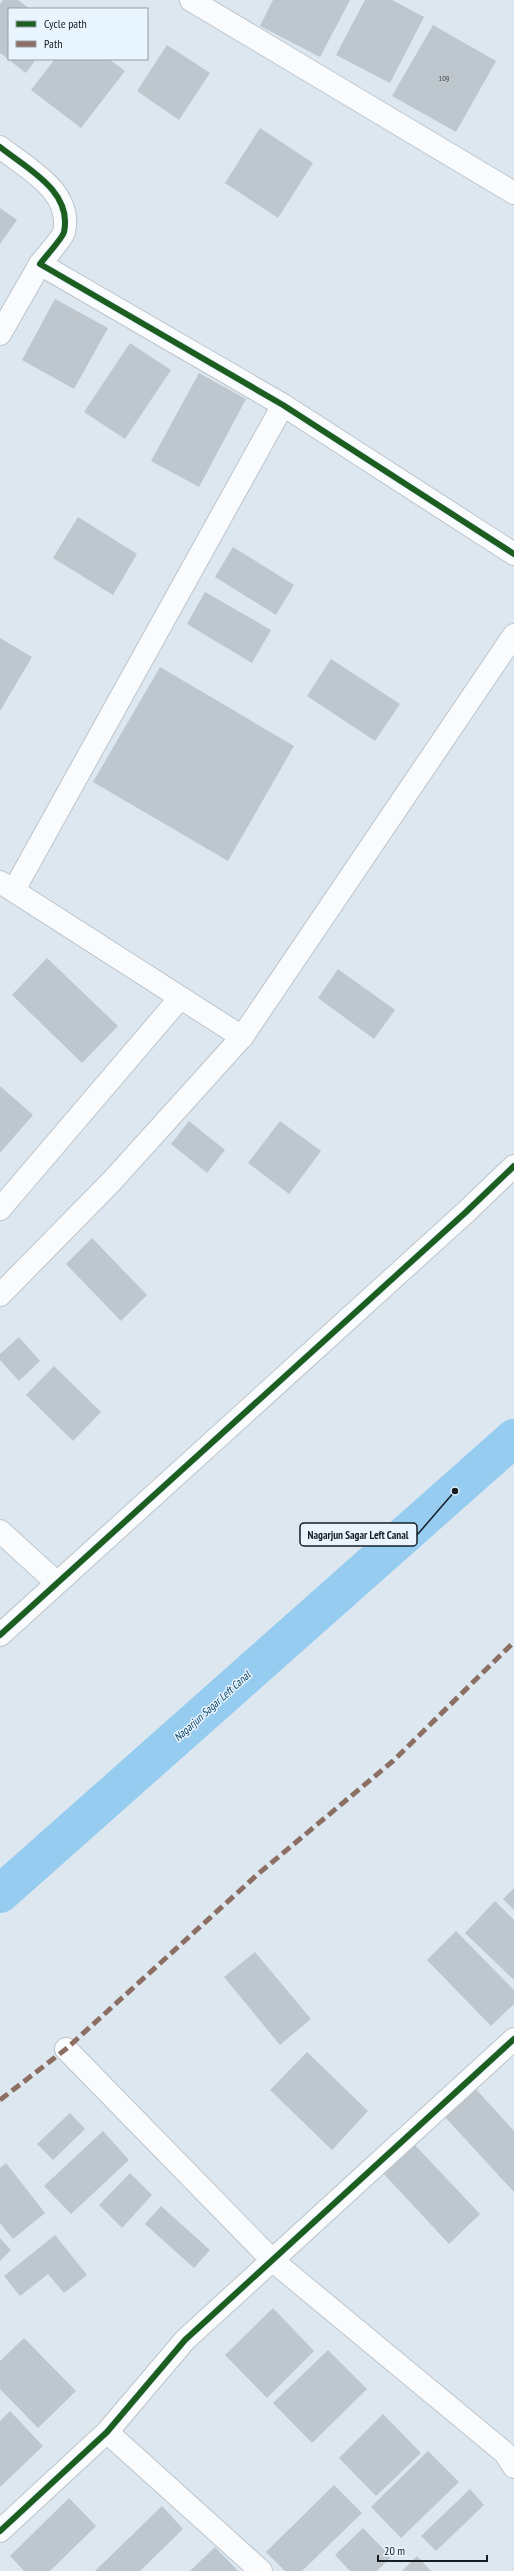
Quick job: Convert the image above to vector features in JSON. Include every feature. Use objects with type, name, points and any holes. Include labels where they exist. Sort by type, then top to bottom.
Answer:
[{"type":"street","points":[[191,0],[514,193]]},
{"type":"street","points":[[0,147],[53,188],[63,207],[64,233],[40,264],[0,334]]},
{"type":"street","points":[[40,264],[284,405],[514,554]]},
{"type":"street","points":[[242,1037],[7,886],[284,405]]},
{"type":"street","points":[[0,1295],[112,1181],[242,1037],[514,635]]},
{"type":"street","points":[[0,1209],[180,998]]},
{"type":"street","points":[[0,1635],[466,1212],[514,1166]]},
{"type":"street","points":[[0,1531],[57,1583]]},
{"type":"street","points":[[0,2531],[107,2432],[185,2340],[514,2039]]},
{"type":"street","points":[[66,2049],[272,2260],[511,2454]]},
{"type":"street","points":[[107,2432],[261,2571]]},
{"type":"building","points":[[3,0],[18,0],[29,8],[8,8],[8,59],[0,53],[0,4]]},
{"type":"building","points":[[273,0],[350,0],[320,57],[260,26]]},
{"type":"building","points":[[365,0],[392,0],[424,17],[390,83],[336,55]]},
{"type":"building","points":[[433,25],[496,61],[456,132],[392,96]]},
{"type":"building","points":[[167,45],[210,73],[179,120],[137,91]]},
{"type":"building","points":[[9,60],[35,60],[26,73]]},
{"type":"building","points":[[54,60],[110,60],[125,71],[81,128],[31,90]]},
{"type":"building","points":[[260,128],[313,163],[278,218],[225,183]]},
{"type":"building","points":[[0,208],[17,220],[0,244]]},
{"type":"building","points":[[55,299],[108,328],[74,389],[22,360]]},
{"type":"building","points":[[130,343],[171,370],[125,439],[84,412]]},
{"type":"building","points":[[199,373],[246,399],[199,487],[151,461]]},
{"type":"building","points":[[78,517],[137,554],[113,595],[53,558]]},
{"type":"building","points":[[233,547],[294,585],[276,615],[215,577]]},
{"type":"building","points":[[205,592],[271,630],[252,663],[187,624]]},
{"type":"building","points":[[0,638],[32,657],[0,711]]},
{"type":"building","points":[[331,659],[400,704],[375,741],[307,696]]},
{"type":"building","points":[[160,667],[294,746],[228,861],[93,782]]},
{"type":"building","points":[[47,958],[118,1026],[82,1063],[12,995]]},
{"type":"building","points":[[338,969],[395,1010],[374,1039],[318,998]]},
{"type":"building","points":[[0,1086],[33,1115],[0,1153]]},
{"type":"building","points":[[189,1121],[225,1150],[207,1173],[171,1144]]},
{"type":"building","points":[[280,1121],[321,1151],[289,1194],[248,1163]]},
{"type":"building","points":[[92,1238],[147,1295],[121,1321],[66,1264]]},
{"type":"building","points":[[19,1337],[40,1361],[19,1381],[0,1360],[0,1354]]},
{"type":"building","points":[[54,1366],[101,1412],[73,1441],[26,1395]]},
{"type":"building","points":[[514,1888],[514,1910],[503,1899]]},
{"type":"building","points":[[495,1901],[514,1920],[514,1980],[465,1933]]},
{"type":"building","points":[[456,1931],[514,1990],[514,2004],[491,2026],[427,1960]]},
{"type":"building","points":[[255,1952],[311,2019],[280,2045],[224,1977]]},
{"type":"building","points":[[307,2052],[368,2111],[332,2150],[270,2090]]},
{"type":"building","points":[[474,2087],[514,2131],[514,2192],[444,2116]]},
{"type":"building","points":[[70,2113],[85,2129],[53,2160],[37,2144]]},
{"type":"building","points":[[103,2131],[129,2160],[71,2214],[44,2186]]},
{"type":"building","points":[[413,2143],[480,2214],[449,2244],[382,2172]]},
{"type":"building","points":[[6,2163],[45,2213],[13,2239],[0,2223],[0,2168]]},
{"type":"building","points":[[130,2173],[152,2195],[122,2228],[99,2205]]},
{"type":"building","points":[[161,2206],[210,2250],[194,2268],[145,2224]]},
{"type":"building","points":[[55,2235],[87,2275],[64,2293],[48,2274],[20,2296],[4,2276]]},
{"type":"building","points":[[0,2238],[11,2250],[0,2261]]},
{"type":"building","points":[[273,2308],[314,2351],[267,2398],[225,2355]]},
{"type":"building","points":[[24,2338],[76,2391],[38,2428],[0,2389],[0,2361]]},
{"type":"building","points":[[328,2350],[367,2389],[312,2443],[273,2403]]},
{"type":"building","points":[[10,2411],[43,2446],[0,2487],[0,2421]]},
{"type":"building","points":[[383,2414],[421,2453],[376,2496],[339,2458]]},
{"type":"building","points":[[428,2451],[459,2482],[401,2538],[371,2507]]},
{"type":"building","points":[[334,2485],[362,2513],[302,2571],[285,2571],[266,2552]]},
{"type":"building","points":[[470,2489],[484,2505],[436,2551],[421,2536]]},
{"type":"building","points":[[69,2498],[96,2526],[50,2571],[24,2571],[10,2556]]},
{"type":"building","points":[[162,2506],[183,2529],[140,2571],[95,2571]]},
{"type":"building","points":[[363,2528],[391,2557],[377,2571],[350,2571],[335,2555]]},
{"type":"building","points":[[215,2547],[238,2571],[190,2571]]},
{"type":"building","points":[[417,2556],[431,2571],[402,2571]]},
{"type":"waterway","name":"Nagarjun Sagar Left Canal","points":[[0,1894],[514,1438]]},
{"type":"marked path","points":[[0,2100],[66,2049],[258,1874],[393,1761],[514,1642]]},
{"type":"cycle path","points":[[0,147],[45,182],[55,193],[61,204],[65,217],[63,235],[40,264],[283,405],[514,554]]},
{"type":"cycle path","points":[[0,1635],[466,1212],[514,1166]]},
{"type":"cycle path","points":[[0,2531],[107,2432],[185,2340],[514,2039]]},
{"type":"place","name":"Nagarjun Sagar Left Canal","points":[[455,1491]]}]
